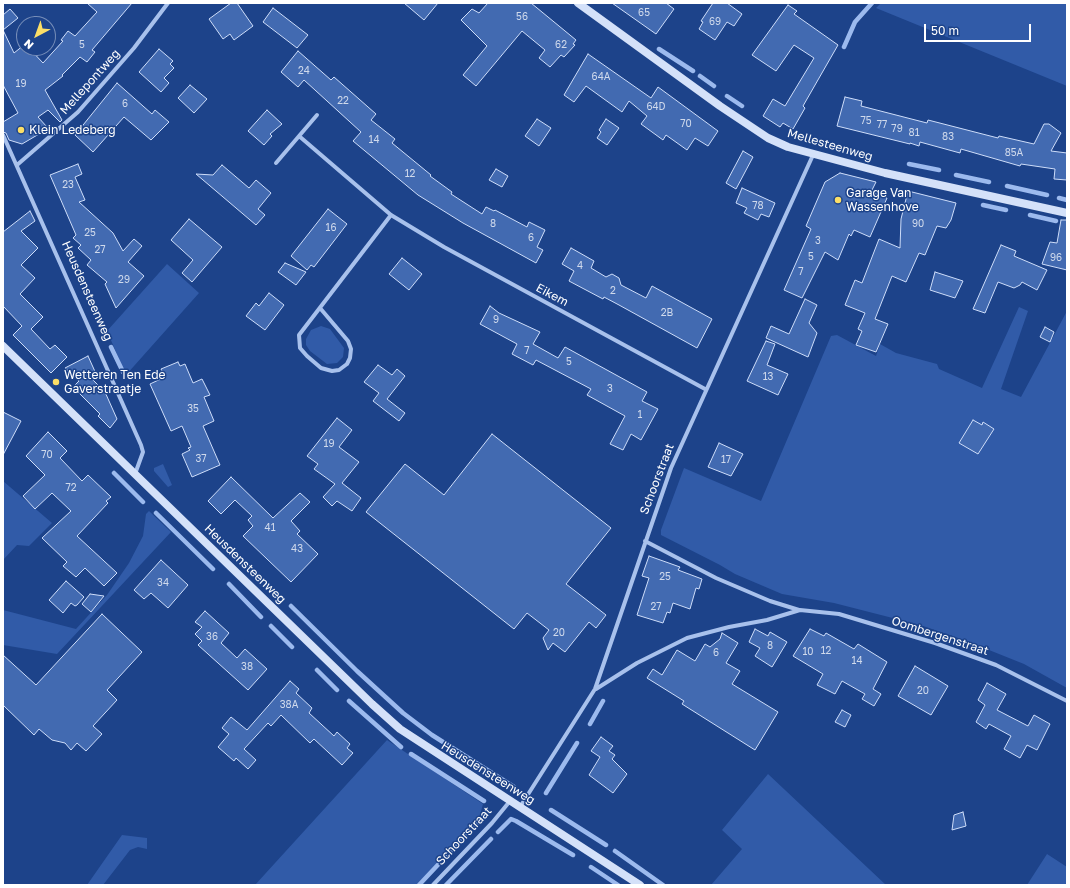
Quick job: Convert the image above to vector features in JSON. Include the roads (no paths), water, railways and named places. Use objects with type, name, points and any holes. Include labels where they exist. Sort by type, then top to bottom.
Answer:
[{"type":"street","name":"Mellepontweg","points":[[17,165],[78,112],[134,48],[168,3]]},
{"type":"street","name":"Mellesteenweg","points":[[578,3],[670,71],[745,123],[781,144],[813,155],[959,190],[1067,213]]},
{"type":"street","points":[[276,163],[317,115]]},
{"type":"street","name":"Heusdensteenweg","points":[[3,135],[141,445],[143,452],[135,474],[372,704],[400,729],[640,885]]},
{"type":"street","name":"Eikem","points":[[299,136],[391,215],[444,247],[705,390]]},
{"type":"street","name":"Schoorstraat","points":[[520,807],[596,689],[671,468],[705,390],[813,155]]},
{"type":"street","points":[[320,308],[348,341],[351,349],[350,358],[347,364],[339,370],[332,371],[321,368],[300,348],[299,335],[391,215]]},
{"type":"street","points":[[3,346],[135,474]]},
{"type":"street","name":"Oombergenstraat","points":[[645,541],[716,578],[770,601],[800,610],[838,614],[934,643],[996,665],[1067,701]]},
{"type":"street","name":"Oombergenstraat","points":[[596,689],[637,663],[687,638],[714,630],[767,620],[800,610]]},
{"type":"street","name":"Schoorstraat","points":[[433,885],[492,823],[510,801]]},
{"type":"waterway","points":[[844,47],[855,22],[872,3]]},
{"type":"waterway","points":[[659,49],[693,71]]},
{"type":"waterway","points":[[700,76],[714,86]]},
{"type":"waterway","points":[[727,96],[742,106]]},
{"type":"waterway","points":[[909,164],[939,170]]},
{"type":"waterway","points":[[956,175],[989,182]]},
{"type":"waterway","points":[[1007,186],[1047,195]]},
{"type":"waterway","points":[[1059,198],[1067,200]]},
{"type":"waterway","points":[[983,205],[1006,210]]},
{"type":"waterway","points":[[1030,215],[1056,221]]},
{"type":"waterway","points":[[111,347],[123,372]]},
{"type":"waterway","points":[[114,473],[143,502]]},
{"type":"waterway","points":[[156,513],[213,569]]},
{"type":"waterway","points":[[229,584],[261,617]]},
{"type":"waterway","points":[[291,606],[357,671],[403,713],[432,735],[514,787]]},
{"type":"waterway","points":[[271,626],[292,647]]},
{"type":"waterway","points":[[317,670],[337,690]]},
{"type":"waterway","points":[[349,701],[401,747]]},
{"type":"waterway","points":[[590,724],[603,701]]},
{"type":"waterway","points":[[546,793],[577,743]]},
{"type":"waterway","points":[[411,754],[484,801]]},
{"type":"waterway","points":[[551,810],[606,845]]},
{"type":"waterway","points":[[498,832],[511,819],[573,855]]},
{"type":"waterway","points":[[419,885],[479,821]]},
{"type":"waterway","points":[[446,885],[491,839]]},
{"type":"waterway","points":[[615,851],[663,885]]},
{"type":"waterway","points":[[591,867],[618,885]]},
{"type":"place","name":"Klein Ledeberg","points":[[21,130]]},
{"type":"place","name":"Garage Van Wassenhove","points":[[838,200]]},
{"type":"place","name":"Wetteren Ten Ede Gaverstraatje","points":[[56,382]]}]
